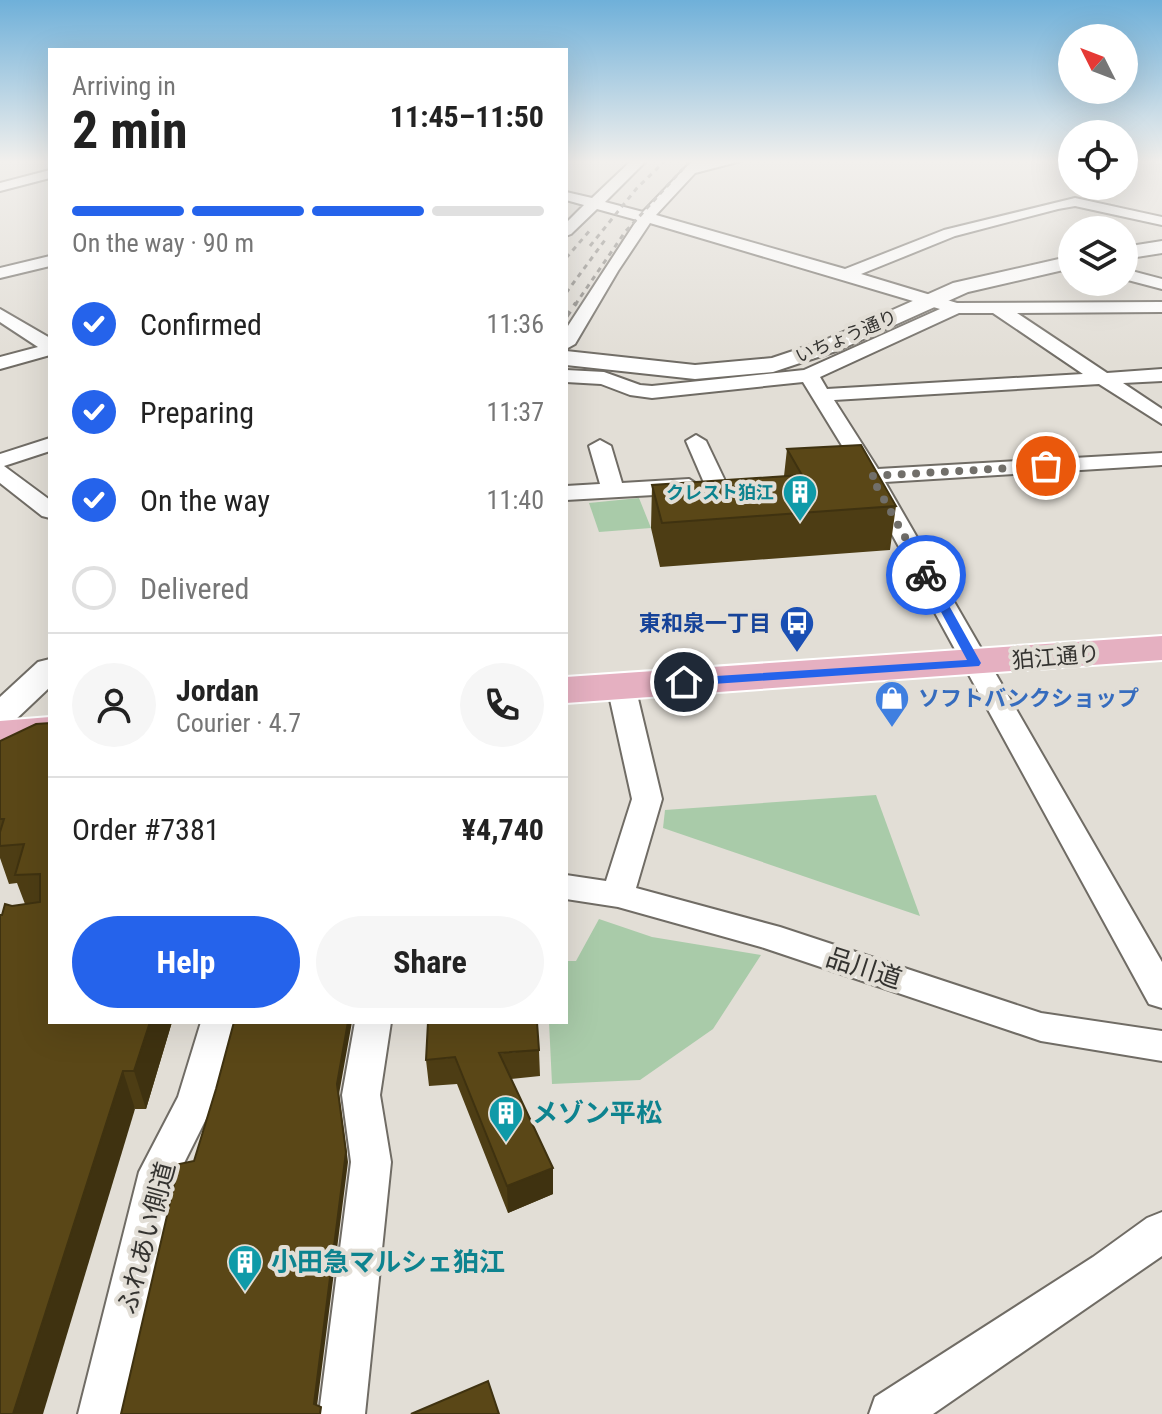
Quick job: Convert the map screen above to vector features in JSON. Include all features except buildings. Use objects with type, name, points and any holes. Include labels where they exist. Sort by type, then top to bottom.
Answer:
[{"type":"main road","name":"狛江通り","points":[[568,690],[1162,648]]},
{"type":"main road","points":[[0,735],[48,731]]},
{"type":"street","points":[[568,341],[597,290],[641,227]]},
{"type":"street","points":[[682,227],[956,308],[1162,307]]},
{"type":"street","points":[[846,275],[892,253],[967,227]]},
{"type":"street","points":[[1138,251],[1162,247]]},
{"type":"street","points":[[0,273],[48,261]]},
{"type":"street","name":"いちょう通り","points":[[568,358],[665,371],[751,369],[807,355],[927,300],[981,280],[1058,265]]},
{"type":"street","points":[[1138,278],[1162,284]]},
{"type":"street","points":[[568,376],[604,378],[637,391],[652,392],[769,382],[809,375],[956,308]]},
{"type":"street","points":[[999,309],[1162,418]]},
{"type":"street","points":[[0,314],[48,346]]},
{"type":"street","points":[[0,363],[48,348]]},
{"type":"street","points":[[809,375],[871,476],[1162,994]]},
{"type":"street","points":[[824,395],[1162,375]]},
{"type":"street","points":[[568,493],[724,484],[696,441]]},
{"type":"street","points":[[0,461],[48,445]]},
{"type":"street","points":[[600,446],[613,491]]},
{"type":"street","points":[[825,478],[1162,459]]},
{"type":"street","points":[[0,472],[48,509]]},
{"type":"street","points":[[0,716],[48,671]]},
{"type":"street","points":[[618,895],[647,799],[621,686]]},
{"type":"street","name":"品川道","points":[[568,887],[618,895],[768,936],[1041,1027],[1162,1046]]},
{"type":"street","name":"ふれあい側道","points":[[101,1414],[159,1172],[197,1099],[218,1024]]},
{"type":"street","points":[[342,1414],[371,1162],[361,1095],[373,1024]]},
{"type":"street","points":[[892,1414],[1108,1271],[1162,1231]]},
{"type":"green space","points":[[639,498],[651,528],[599,532],[589,503]]},
{"type":"green space","points":[[876,795],[920,916],[663,828],[665,810]]},
{"type":"green space","points":[[599,919],[652,937],[761,955],[713,1029],[640,1080],[552,1084],[549,1024],[568,1024],[568,961],[576,961]]},
{"type":"railway","points":[[590,246],[605,227]]},
{"type":"railway","points":[[575,305],[630,227]]},
{"type":"railway","points":[[568,256],[592,228]]},
{"type":"railway","points":[[568,290],[605,240]]},
{"type":"railway","points":[[568,314],[576,303]]},
{"type":"way so far","points":[[926,575],[871,476],[1046,466]]},
{"type":"place","name":"クレスト狛江","points":[[800,523]]},
{"type":"place","name":"東和泉一丁目","points":[[797,654]]},
{"type":"place","name":"ソフトバンクショップ","points":[[892,729]]},
{"type":"place","name":"メゾン平松","points":[[506,1144]]},
{"type":"place","name":"小田急マルシェ狛江","points":[[245,1293]]},
{"type":"route","points":[[684,682],[975,663],[926,575]]}]
